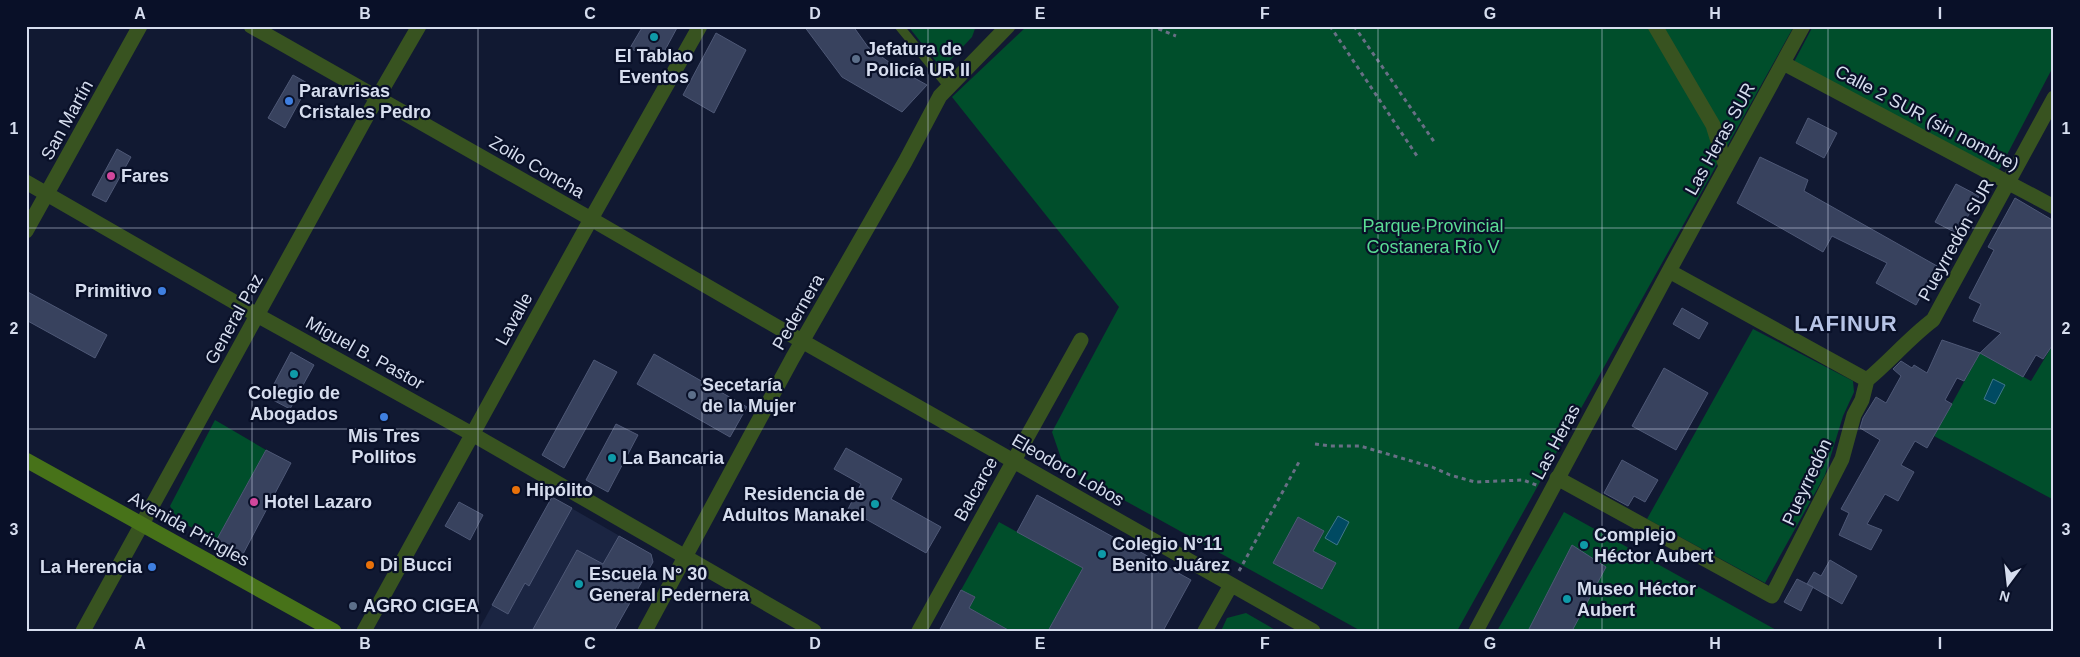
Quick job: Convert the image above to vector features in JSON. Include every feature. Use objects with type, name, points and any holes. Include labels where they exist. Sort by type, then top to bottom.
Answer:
[{"type":"main road","name":"Avenida Pringles","points":[[26,460],[334,631]]},
{"type":"street","name":"San Martín","points":[[26,231],[140,26]]},
{"type":"street","name":"Zoilo Concha","points":[[251,26],[803,342]]},
{"type":"street","name":"General Paz","points":[[83,631],[377,98],[419,26]]},
{"type":"street","name":"Lavalle","points":[[364,631],[591,219],[700,26]]},
{"type":"street","points":[[1655,26],[1713,125],[1726,167]]},
{"type":"street","name":"Las Heras SUR","points":[[1668,271],[1804,26]]},
{"type":"street","name":"Pedernera","points":[[645,631],[788,368],[905,162],[940,96],[1006,27]]},
{"type":"street","name":"Calle 2 SUR (sin nombre)","points":[[1783,63],[2054,207]]},
{"type":"street","name":"Pueyrredón SUR","points":[[1867,380],[1887,363],[1911,336],[1933,320],[2054,98]]},
{"type":"street","name":"Miguel B. Pastor","points":[[26,182],[257,315],[472,434],[814,631]]},
{"type":"street","points":[[1668,271],[1867,380]]},
{"type":"street","name":"Las Heras","points":[[1476,631],[1668,271]]},
{"type":"street","name":"Balcarce","points":[[919,631],[1081,340]]},
{"type":"street","name":"Eleodoro Lobos","points":[[803,342],[1313,631]]},
{"type":"street","name":"Pueyrredón","points":[[1554,484],[1772,596],[1842,459],[1854,415],[1862,400],[1867,380]]},
{"type":"street","points":[[1206,631],[1231,585]]},
{"type":"lane","points":[[899,26],[948,86]]},
{"type":"path","points":[[1151,26],[1176,36]]},
{"type":"path","points":[[1330,26],[1419,159]]},
{"type":"path","points":[[1354,26],[1435,144]]},
{"type":"path","points":[[1315,444],[1360,446],[1426,465],[1450,475],[1475,482],[1523,480],[1554,484]]},
{"type":"path","points":[[1231,585],[1299,462]]},
{"type":"shaded area","points":[[1993,379],[2005,385],[1995,404],[1984,399]]},
{"type":"shaded area","points":[[552,497],[651,554],[653,562],[614,631],[478,631]]},
{"type":"shaded area","points":[[1338,516],[1349,522],[1337,545],[1325,538]]},
{"type":"green space","points":[[908,26],[976,26],[972,37],[942,69]]},
{"type":"green space","name":"Parque Provincial Costanera Río V","points":[[1027,26],[1794,26],[1457,631],[1361,631],[1064,467],[1052,432],[1119,307],[952,97]]},
{"type":"green space","points":[[1813,26],[2054,26],[2054,65],[1999,170],[1794,62]]},
{"type":"green space","points":[[1753,329],[1853,381],[1854,392],[1843,416],[1825,475],[1765,583],[1647,519]]},
{"type":"green space","points":[[2054,343],[2054,500],[1934,436],[1980,353],[2031,381]]},
{"type":"green space","points":[[215,420],[266,450],[216,541],[178,520],[170,506]]},
{"type":"green space","name":"Complejo Héctor Aubert","points":[[1564,512],[1778,631],[1497,631]]},
{"type":"green space","points":[[999,522],[1083,568],[1048,631],[1010,631],[969,608],[975,597],[961,590]]},
{"type":"green space","points":[[1246,613],[1277,631],[1221,631],[1227,618]]},
{"type":"building","name":"El Tablao Eventos","points":[[643,26],[678,26],[658,63],[630,48]]},
{"type":"building","name":"Jefatura de Policía UR II","points":[[804,26],[853,26],[868,47],[900,70],[927,85],[902,112],[842,77]]},
{"type":"building","points":[[716,33],[746,50],[714,113],[683,95]]},
{"type":"building","name":"Paravrisas Cristales Pedro","points":[[293,75],[309,84],[285,128],[268,118]]},
{"type":"building","points":[[1808,118],[1837,133],[1824,158],[1796,143]]},
{"type":"building","name":"Fares","points":[[117,149],[131,157],[106,202],[92,195]]},
{"type":"building","points":[[1760,157],[1808,180],[1804,191],[1937,266],[1916,305],[1876,283],[1887,263],[1832,236],[1823,252],[1737,203]]},
{"type":"building","points":[[1956,184],[1979,196],[1958,234],[1935,222]]},
{"type":"building","points":[[2015,198],[2054,221],[2054,343],[2043,359],[2036,355],[2023,377],[1980,353],[2001,333],[1973,321],[1981,304],[1969,298],[1994,250],[1988,247]]},
{"type":"building","points":[[26,291],[107,335],[95,358],[26,320]]},
{"type":"building","points":[[1682,308],[1708,323],[1699,339],[1673,324]]},
{"type":"building","points":[[1942,340],[1980,353],[1964,381],[1957,378],[1945,400],[1952,404],[1927,448],[1915,441],[1901,465],[1914,472],[1898,501],[1885,494],[1867,524],[1882,530],[1871,550],[1839,535],[1849,513],[1841,509],[1880,440],[1860,428],[1863,418],[1876,397],[1886,403],[1901,376],[1893,369],[1901,361],[1912,368],[1914,365],[1927,373]]},
{"type":"building","name":"Colegio de Abogados","points":[[291,352],[314,365],[290,409],[271,399],[278,387],[274,384]]},
{"type":"building","name":"Secetaría de la Mujer","points":[[654,354],[747,407],[730,437],[637,384]]},
{"type":"building","points":[[594,360],[617,372],[564,468],[542,455]]},
{"type":"building","points":[[1664,368],[1708,393],[1676,450],[1632,426]]},
{"type":"building","name":"La Bancaria","points":[[616,424],[638,435],[608,492],[586,480]]},
{"type":"building","name":"Residencia de Adultos Manakel","points":[[846,448],[902,479],[891,499],[941,527],[926,553],[848,509],[861,484],[834,469]]},
{"type":"building","name":"Hotel Lazaro","points":[[266,450],[291,463],[242,556],[216,541]]},
{"type":"building","points":[[1622,460],[1658,480],[1645,502],[1634,496],[1628,506],[1604,493]]},
{"type":"building","name":"Colegio N°11 Benito Juárez","points":[[1037,495],[1191,580],[1163,631],[1048,631],[1083,568],[1017,532]]},
{"type":"building","name":"Escuela N° 30 General Pedernera","points":[[552,497],[572,508],[529,586],[525,583],[508,614],[492,605]]},
{"type":"building","points":[[459,502],[483,515],[470,540],[445,526]]},
{"type":"building","points":[[1298,517],[1324,531],[1313,551],[1336,563],[1322,589],[1273,563]]},
{"type":"building","name":"Escuela N° 30 General Pedernera","points":[[619,536],[651,554],[653,562],[614,631],[532,631],[577,550],[603,564]]},
{"type":"building","name":"Museo Héctor Aubert","points":[[1572,545],[1606,567],[1572,631],[1528,631]]},
{"type":"building","points":[[1830,560],[1857,576],[1842,604],[1807,584],[1814,572],[1821,576]]},
{"type":"building","points":[[1797,579],[1813,587],[1801,611],[1784,602]]},
{"type":"building","points":[[961,590],[975,597],[969,608],[1010,631],[939,631]]},
{"type":"place","name":"El Tablao Eventos","points":[[654,37]]},
{"type":"place","name":"Jefatura de Policía UR II","points":[[856,59]]},
{"type":"place","name":"Paravrisas Cristales Pedro","points":[[289,101]]},
{"type":"place","name":"Fares","points":[[111,176]]},
{"type":"place","name":"Primitivo","points":[[162,291]]},
{"type":"place","name":"Colegio de Abogados","points":[[294,374]]},
{"type":"place","name":"Secetaría de la Mujer","points":[[692,395]]},
{"type":"place","name":"Mis Tres Pollitos","points":[[384,417]]},
{"type":"place","name":"La Bancaria","points":[[612,458]]},
{"type":"place","name":"Hipólito","points":[[516,490]]},
{"type":"place","name":"Hotel Lazaro","points":[[254,502]]},
{"type":"place","name":"Residencia de Adultos Manakel","points":[[875,504]]},
{"type":"place","name":"Complejo Héctor Aubert","points":[[1584,545]]},
{"type":"place","name":"Colegio N°11 Benito Juárez","points":[[1102,554]]},
{"type":"place","name":"Di Bucci","points":[[370,565]]},
{"type":"place","name":"La Herencia","points":[[152,567]]},
{"type":"place","name":"Escuela N° 30 General Pedernera","points":[[579,584]]},
{"type":"place","name":"Museo Héctor Aubert","points":[[1567,599]]},
{"type":"place","name":"AGRO CIGEA","points":[[353,606]]},
{"type":"district","name":"LAFINUR","points":[[1846,323]]}]
